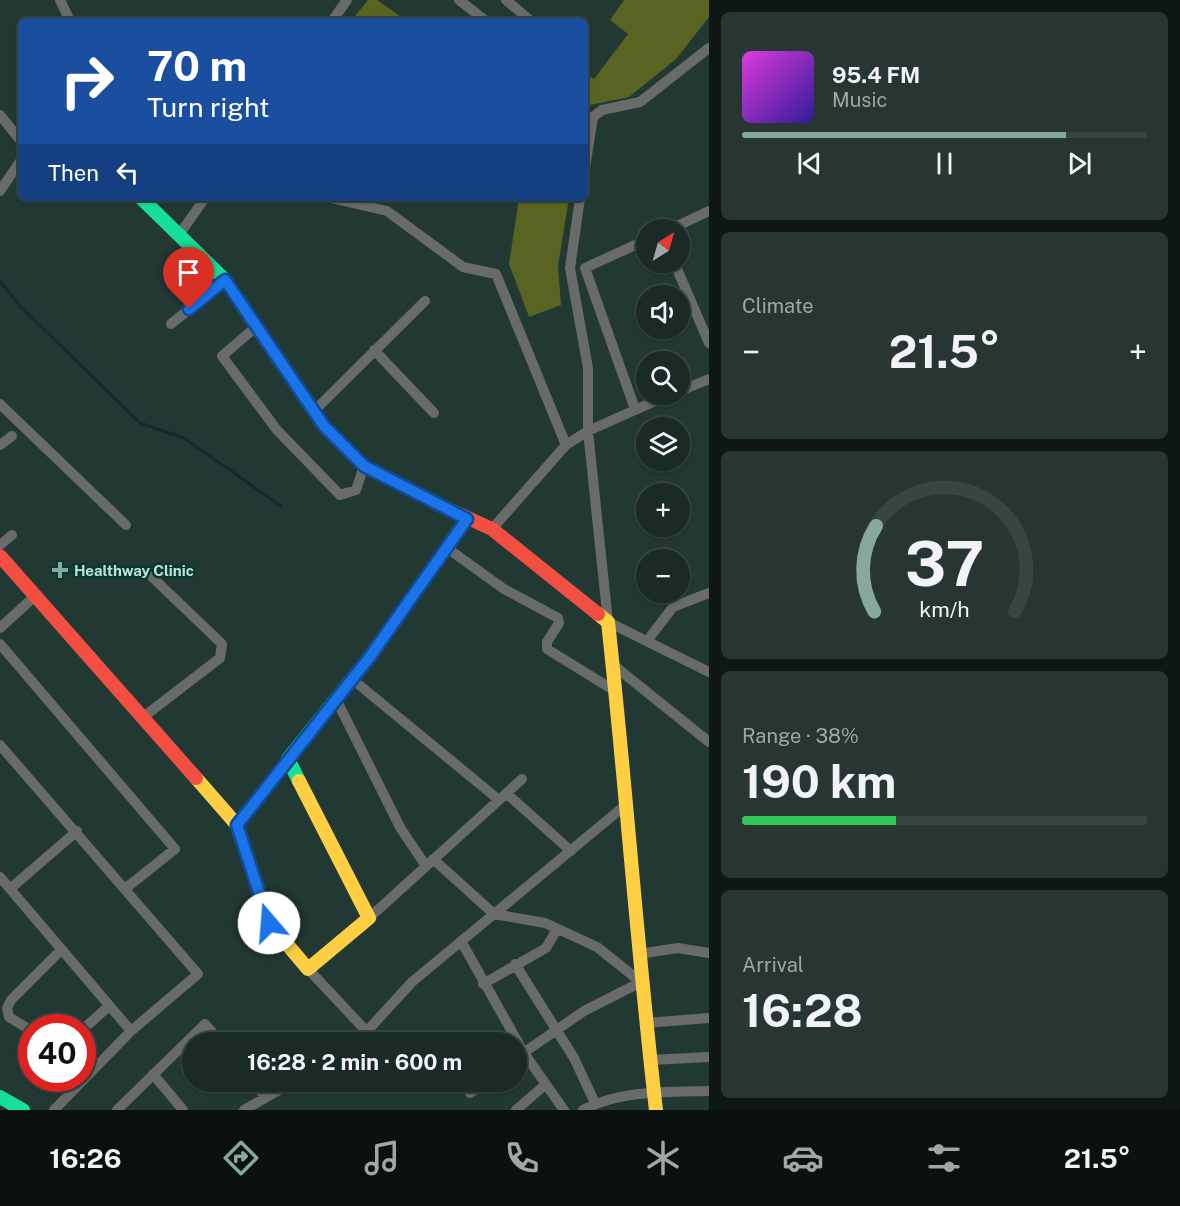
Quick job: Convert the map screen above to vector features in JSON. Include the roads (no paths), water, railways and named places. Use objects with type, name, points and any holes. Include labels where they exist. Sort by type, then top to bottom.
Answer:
[{"type":"street","points":[[60,0],[69,18]]},
{"type":"street","points":[[334,18],[347,0]]},
{"type":"street","points":[[459,0],[482,18]]},
{"type":"street","points":[[507,0],[528,18]]},
{"type":"street","points":[[588,149],[593,117],[602,110],[640,102],[709,48]]},
{"type":"street","points":[[0,115],[18,137]]},
{"type":"street","points":[[1,186],[18,164]]},
{"type":"street","points":[[144,201],[225,280],[324,426],[364,466],[467,519],[492,529],[608,622],[709,672]]},
{"type":"street","points":[[179,235],[203,201]]},
{"type":"street","points":[[344,201],[387,211],[463,267],[496,274],[566,445]]},
{"type":"street","points":[[580,201],[570,268],[588,368],[588,431],[628,803],[638,954],[656,1110]]},
{"type":"street","points":[[690,221],[709,212]]},
{"type":"street","points":[[635,409],[585,267],[636,244]]},
{"type":"street","points":[[679,273],[709,343]]},
{"type":"street","points":[[171,324],[225,280]]},
{"type":"street","points":[[314,411],[426,301]]},
{"type":"street","points":[[257,326],[222,356],[277,430],[340,495],[356,490],[364,466]]},
{"type":"street","points":[[374,350],[434,413]]},
{"type":"street","points":[[690,387],[709,379]]},
{"type":"street","points":[[0,404],[126,525]]},
{"type":"street","points":[[492,529],[566,445],[588,431],[645,405]]},
{"type":"street","points":[[0,445],[12,436]]},
{"type":"street","points":[[237,825],[352,679],[467,519]]},
{"type":"street","points":[[0,545],[12,535]]},
{"type":"street","points":[[447,548],[504,589],[558,618],[559,623],[547,642],[547,649],[615,691]]},
{"type":"street","points":[[0,556],[237,825],[269,923],[367,1032]]},
{"type":"street","points":[[142,718],[220,658],[223,649],[222,644],[151,576]]},
{"type":"street","points":[[647,641],[673,607],[709,593]]},
{"type":"street","points":[[0,628],[35,596]]},
{"type":"street","points":[[0,644],[175,849],[126,888]]},
{"type":"street","points":[[612,664],[709,742]]},
{"type":"street","points":[[352,679],[571,851]]},
{"type":"street","points":[[336,699],[401,829],[430,862],[494,914],[545,923],[597,947],[641,982]]},
{"type":"street","points":[[0,745],[77,831],[198,974],[131,1031],[54,1110]]},
{"type":"street","points":[[288,759],[369,918]]},
{"type":"street","points":[[308,969],[369,918],[522,779]]},
{"type":"street","points":[[369,1032],[412,982],[628,803]]},
{"type":"street","points":[[10,889],[77,831]]},
{"type":"street","points":[[0,877],[131,1031]]},
{"type":"street","points":[[483,984],[546,948],[557,929]]},
{"type":"street","points":[[461,941],[508,1032]]},
{"type":"street","points":[[638,954],[678,948],[709,954]]},
{"type":"street","points":[[18,1022],[9,1017],[7,1008],[11,1000],[62,950]]},
{"type":"street","points":[[515,964],[574,1058],[596,1103]]},
{"type":"street","points":[[527,1050],[584,1011],[641,982]]},
{"type":"street","points":[[96,1018],[109,1006]]},
{"type":"street","points":[[646,1023],[709,1018]]},
{"type":"street","points":[[197,1032],[205,1024],[212,1032]]},
{"type":"street","points":[[117,1110],[182,1046]]},
{"type":"street","points":[[651,1060],[709,1057]]},
{"type":"street","points":[[527,1063],[564,1110]]},
{"type":"street","points":[[153,1074],[183,1110]]},
{"type":"street","points":[[516,1110],[545,1085]]},
{"type":"street","points":[[583,1110],[596,1103],[655,1093],[709,1091]]},
{"type":"street","points":[[261,1092],[266,1097]]},
{"type":"street","points":[[244,1110],[275,1092]]},
{"type":"street","points":[[0,1096],[23,1110]]},
{"type":"waterway","points":[[0,281],[20,306],[140,423],[184,438],[281,506]]},
{"type":"place","name":"Healthway Clinic","points":[[60,570]]}]
